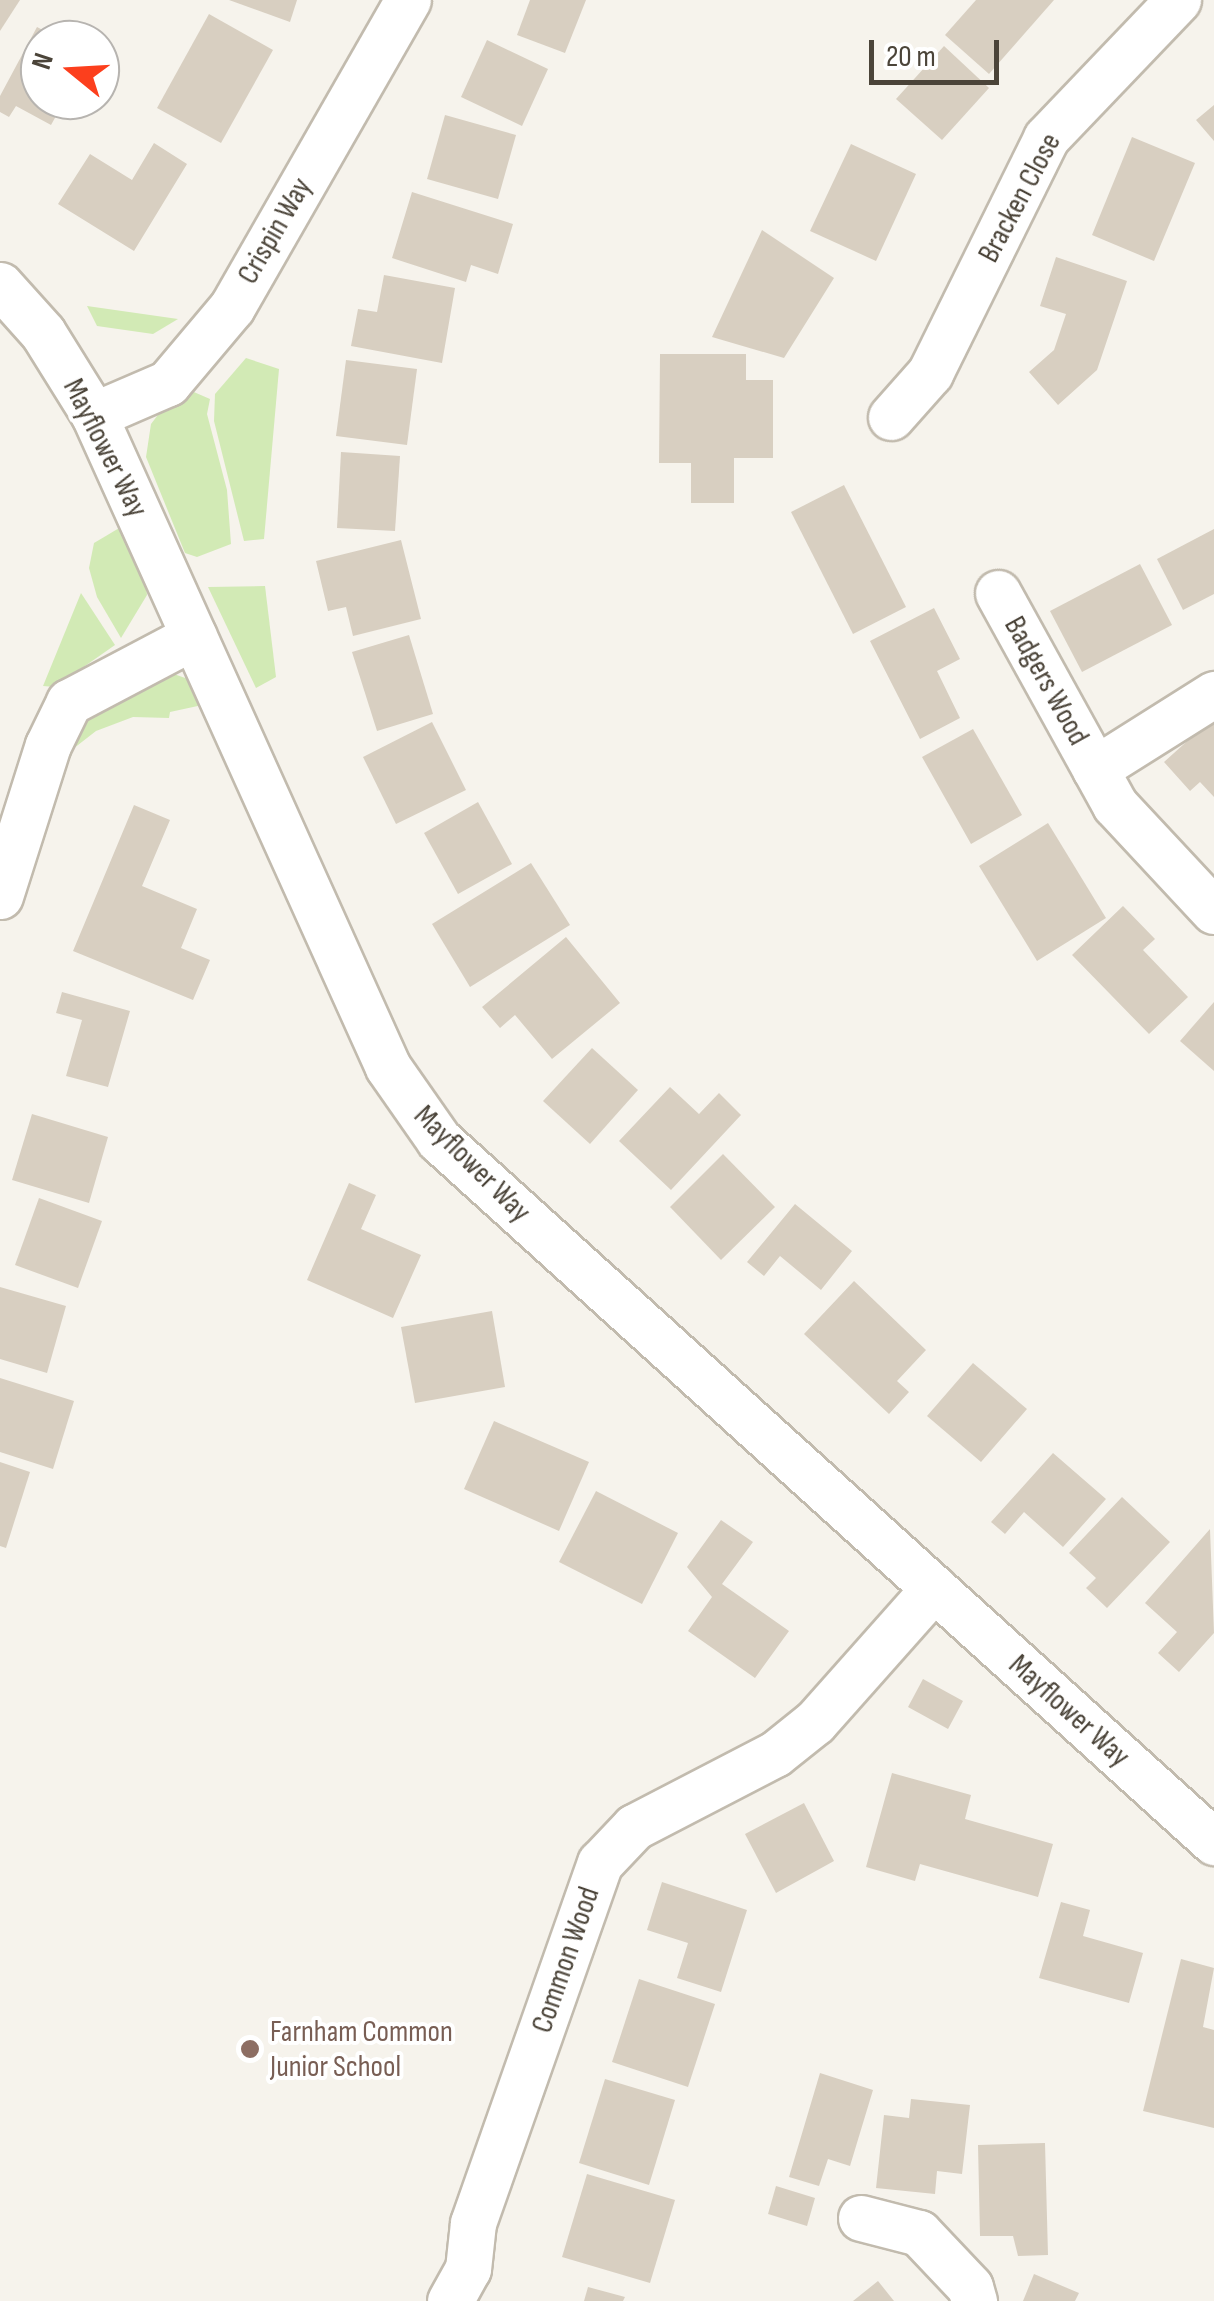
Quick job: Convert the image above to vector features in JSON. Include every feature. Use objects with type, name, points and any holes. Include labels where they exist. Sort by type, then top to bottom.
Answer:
[{"type":"street","name":"Crispin Way","points":[[94,416],[168,383],[232,306],[408,0]]},
{"type":"street","name":"Bracken Close","points":[[891,418],[930,373],[1046,138],[1178,0]]},
{"type":"street","name":"Mayflower Way","points":[[0,285],[43,333],[94,416],[388,1067],[438,1140],[1214,1842]]},
{"type":"street","name":"Badgers Wood","points":[[998,593],[1115,805],[1214,911]]},
{"type":"street","points":[[0,896],[48,744],[69,702],[194,636]]},
{"type":"street","name":"Badgers Wood","points":[[1095,769],[1214,694]]},
{"type":"street","name":"Common Wood","points":[[450,2301],[468,2269],[473,2223],[600,1863],[634,1827],[775,1754],[815,1722],[934,1588]]},
{"type":"street","points":[[861,2218],[919,2234],[970,2287],[974,2301]]},
{"type":"green space","points":[[87,306],[178,319],[153,334],[97,326]]},
{"type":"green space","points":[[246,358],[279,369],[264,539],[244,541],[214,421],[215,394]]},
{"type":"green space","points":[[180,386],[210,399],[207,414],[227,490],[231,544],[197,557],[185,553],[146,457],[151,424]]},
{"type":"green space","points":[[126,524],[143,557],[147,595],[121,638],[97,597],[89,568],[94,543]]},
{"type":"green space","points":[[265,586],[276,677],[256,688],[208,587]]},
{"type":"green space","points":[[81,593],[115,645],[55,687],[43,686]]},
{"type":"green space","points":[[168,672],[191,680],[207,704],[170,712],[169,718],[133,717],[96,731],[69,752],[69,725]]},
{"type":"building","points":[[0,0],[20,0],[0,31]]},
{"type":"building","points":[[229,0],[297,0],[290,22]]},
{"type":"building","points":[[530,0],[586,0],[565,53],[517,35]]},
{"type":"building","points":[[976,0],[1054,0],[989,74],[945,35]]},
{"type":"building","points":[[209,14],[273,50],[221,143],[157,108]]},
{"type":"building","points":[[487,40],[548,69],[522,126],[461,97]]},
{"type":"building","points":[[944,46],[989,88],[942,140],[896,99]]},
{"type":"building","points":[[20,59],[20,108],[16,106],[9,117],[0,112],[0,96]]},
{"type":"building","points":[[1214,105],[1214,141],[1196,120]]},
{"type":"building","points":[[445,115],[516,135],[498,199],[427,179]]},
{"type":"building","points":[[1132,137],[1195,163],[1154,261],[1092,235]]},
{"type":"building","points":[[154,143],[187,164],[134,251],[58,204],[90,154],[132,180]]},
{"type":"building","points":[[851,144],[916,174],[876,261],[810,231]]},
{"type":"building","points":[[412,192],[513,224],[498,274],[471,265],[466,282],[392,258]]},
{"type":"building","points":[[762,230],[834,278],[784,358],[712,337]]},
{"type":"building","points":[[1056,257],[1127,281],[1097,370],[1058,405],[1029,372],[1054,350],[1066,314],[1040,306]]},
{"type":"building","points":[[384,275],[455,288],[442,363],[351,346],[358,309],[377,312]]},
{"type":"building","points":[[660,354],[746,354],[746,380],[773,380],[773,458],[734,458],[734,503],[691,503],[691,463],[659,463]]},
{"type":"building","points":[[346,360],[417,369],[407,445],[336,436]]},
{"type":"building","points":[[341,452],[400,456],[395,531],[337,528]]},
{"type":"building","points":[[844,485],[906,607],[853,634],[791,512]]},
{"type":"building","points":[[1214,529],[1214,594],[1183,610],[1157,559]]},
{"type":"building","points":[[401,540],[421,619],[353,636],[346,607],[328,611],[316,561]]},
{"type":"building","points":[[1140,564],[1172,625],[1082,672],[1050,611]]},
{"type":"building","points":[[934,608],[960,659],[937,671],[960,718],[920,739],[870,641]]},
{"type":"building","points":[[409,635],[433,714],[377,731],[352,652]]},
{"type":"building","points":[[1214,717],[1214,797],[1200,782],[1190,791],[1164,762]]},
{"type":"building","points":[[432,722],[466,790],[396,824],[363,757]]},
{"type":"building","points":[[973,729],[1022,815],[971,844],[922,757]]},
{"type":"building","points":[[478,802],[512,864],[458,894],[424,833]]},
{"type":"building","points":[[134,805],[170,820],[142,886],[197,909],[181,948],[210,960],[193,1000],[73,951]]},
{"type":"building","points":[[1048,823],[1106,918],[1037,961],[979,866]]},
{"type":"building","points":[[531,863],[570,925],[470,987],[432,924]]},
{"type":"building","points":[[1123,906],[1155,939],[1143,950],[1188,997],[1149,1034],[1072,955]]},
{"type":"building","points":[[566,937],[620,1003],[552,1059],[515,1015],[500,1028],[482,1007]]},
{"type":"building","points":[[62,992],[130,1011],[108,1087],[66,1076],[82,1020],[56,1013]]},
{"type":"building","points":[[1214,1002],[1214,1071],[1180,1041]]},
{"type":"building","points":[[592,1048],[638,1090],[590,1144],[543,1101]]},
{"type":"building","points":[[670,1087],[699,1114],[719,1093],[741,1115],[671,1190],[619,1141]]},
{"type":"building","points":[[32,1114],[108,1137],[89,1203],[12,1180]]},
{"type":"building","points":[[723,1154],[775,1207],[721,1260],[670,1207]]},
{"type":"building","points":[[349,1183],[376,1195],[361,1229],[421,1255],[393,1318],[307,1280]]},
{"type":"building","points":[[39,1198],[102,1221],[78,1288],[15,1265]]},
{"type":"building","points":[[795,1204],[852,1251],[821,1290],[780,1256],[764,1276],[747,1262]]},
{"type":"building","points":[[854,1281],[926,1350],[897,1381],[909,1392],[889,1414],[804,1334]]},
{"type":"building","points":[[0,1287],[66,1306],[47,1373],[0,1359]]},
{"type":"building","points":[[492,1311],[505,1387],[415,1403],[401,1327]]},
{"type":"building","points":[[973,1363],[1027,1409],[981,1462],[927,1416]]},
{"type":"building","points":[[0,1378],[74,1401],[53,1469],[0,1452]]},
{"type":"building","points":[[494,1421],[589,1462],[559,1531],[464,1489]]},
{"type":"building","points":[[1053,1453],[1106,1499],[1063,1547],[1024,1512],[1005,1534],[991,1522]]},
{"type":"building","points":[[0,1462],[30,1472],[6,1548],[0,1546]]},
{"type":"building","points":[[596,1491],[678,1533],[642,1604],[559,1562]]},
{"type":"building","points":[[1122,1497],[1170,1542],[1107,1608],[1086,1588],[1096,1578],[1069,1553]]},
{"type":"building","points":[[721,1520],[753,1542],[722,1584],[789,1631],[755,1678],[688,1631],[712,1597],[687,1567]]},
{"type":"building","points":[[1210,1529],[1214,1633],[1179,1672],[1158,1653],[1177,1632],[1145,1603]]},
{"type":"building","points":[[923,1679],[963,1701],[948,1729],[908,1707]]},
{"type":"building","points":[[892,1773],[971,1795],[965,1819],[1053,1844],[1038,1897],[920,1864],[915,1881],[866,1867]]},
{"type":"building","points":[[804,1803],[834,1861],[776,1893],[745,1834]]},
{"type":"building","points":[[662,1882],[747,1910],[721,1992],[677,1978],[688,1943],[647,1930]]},
{"type":"building","points":[[1061,1902],[1090,1910],[1083,1936],[1143,1953],[1129,2003],[1039,1978]]},
{"type":"building","points":[[1181,1959],[1214,1968],[1203,2027],[1214,2030],[1214,2128],[1143,2111]]},
{"type":"building","points":[[639,1979],[715,2004],[688,2087],[612,2062]]},
{"type":"building","points":[[820,2073],[873,2090],[850,2166],[828,2159],[819,2186],[789,2177]]},
{"type":"building","points":[[605,2079],[675,2100],[649,2185],[579,2163]]},
{"type":"building","points":[[911,2099],[970,2105],[962,2174],[937,2171],[935,2194],[876,2188],[884,2115],[909,2118]]},
{"type":"building","points":[[1045,2143],[1048,2255],[1018,2256],[1013,2236],[980,2236],[978,2145]]},
{"type":"building","points":[[587,2174],[675,2200],[650,2283],[562,2257]]},
{"type":"building","points":[[776,2186],[815,2198],[807,2226],[768,2214]]},
{"type":"building","points":[[1034,2274],[1079,2293],[1075,2301],[1023,2301]]},
{"type":"building","points":[[878,2281],[894,2301],[853,2301]]},
{"type":"building","points":[[588,2287],[625,2297],[623,2301],[584,2301]]},
{"type":"place","name":"Farnham Common Junior School","points":[[250,2049]]}]
